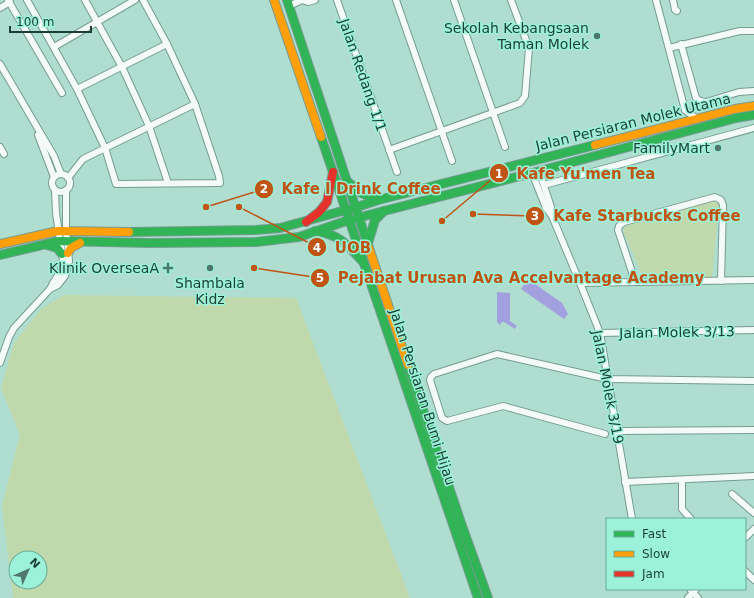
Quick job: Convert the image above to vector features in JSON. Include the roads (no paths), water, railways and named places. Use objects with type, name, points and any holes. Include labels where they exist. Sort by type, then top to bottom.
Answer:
[{"type":"main road","points":[[276,0],[281,6],[288,3]]},
{"type":"main road","name":"Jalan Persiaran Bumi Hijau","points":[[276,0],[288,40],[478,598]]},
{"type":"main road","points":[[288,3],[282,11],[288,40]]},
{"type":"main road","name":"Jalan Persiaran Bumi Hijau","points":[[288,3],[346,180],[488,598]]},
{"type":"main road","name":"Jalan Persiaran Molek Utama","points":[[0,244],[62,231],[146,232],[256,230],[280,228],[306,222],[378,200],[678,125],[735,109],[754,106]]},
{"type":"main road","name":"Jalan Persiaran Molek Utama","points":[[0,255],[63,241],[150,243],[256,242],[299,236],[385,210],[536,172],[736,118],[754,115]]},
{"type":"main road","points":[[306,222],[322,210],[326,204],[329,198],[330,181],[333,172]]},
{"type":"main road","points":[[346,180],[361,193],[378,200]]},
{"type":"main road","points":[[368,244],[369,235],[375,220],[385,210]]},
{"type":"main road","points":[[315,231],[325,231],[337,236],[366,266]]},
{"type":"main road","points":[[44,244],[54,246],[65,254],[81,242]]},
{"type":"main road","points":[[413,408],[423,405]]},
{"type":"main road","points":[[434,470],[439,466],[443,468]]},
{"type":"street","points":[[27,0],[77,89],[105,148],[116,184],[220,183],[220,176],[195,104],[167,44],[143,0]]},
{"type":"street","points":[[85,0],[122,67],[149,126],[168,183]]},
{"type":"street","points":[[54,47],[135,0]]},
{"type":"street","points":[[288,3],[302,0],[308,2],[315,0]]},
{"type":"street","name":"Jalan Redang 1/1","points":[[337,0],[397,172]]},
{"type":"street","points":[[396,0],[452,161]]},
{"type":"street","points":[[454,0],[505,147]]},
{"type":"street","name":"Jalan Redang 1/1","points":[[389,150],[493,114],[523,101],[525,96],[529,48],[511,0]]},
{"type":"street","points":[[656,0],[685,110],[697,120]]},
{"type":"street","points":[[673,0],[675,10],[677,11]]},
{"type":"street","points":[[0,8],[9,1],[62,93]]},
{"type":"street","points":[[669,48],[740,31],[754,31]]},
{"type":"street","points":[[77,89],[167,44]]},
{"type":"street","points":[[681,44],[696,98],[700,102],[706,102],[739,92],[754,91]]},
{"type":"street","points":[[0,64],[36,127],[48,153],[56,162],[61,174],[68,178]]},
{"type":"street","points":[[62,231],[66,213],[66,190],[69,183],[68,178],[83,159],[195,104]]},
{"type":"street","points":[[678,125],[685,110]]},
{"type":"street","points":[[544,185],[754,128]]},
{"type":"street","points":[[0,147],[4,154]]},
{"type":"street","points":[[0,363],[14,328],[50,289],[58,285],[65,276],[69,261],[65,254],[62,231],[56,213],[55,190],[52,184],[54,177],[49,165],[48,153]]},
{"type":"street","points":[[49,165],[56,162]]},
{"type":"street","name":"Jalan Molek 3/19","points":[[536,172],[544,185],[551,207],[551,214]]},
{"type":"street","name":"Jalan Molek 3/19","points":[[536,172],[546,208],[551,214],[600,333],[632,518]]},
{"type":"street","points":[[54,177],[61,174]]},
{"type":"street","points":[[55,190],[66,190]]},
{"type":"street","points":[[633,282],[632,272],[618,230],[619,226],[624,222],[715,197],[721,200],[723,205],[721,281]]},
{"type":"street","points":[[56,213],[66,213]]},
{"type":"street","points":[[580,283],[754,280]]},
{"type":"street","name":"Jalan Molek 3/13","points":[[600,333],[754,330]]},
{"type":"street","points":[[605,434],[503,406],[448,422],[442,418],[430,380],[431,376],[497,354],[607,379],[754,380]]},
{"type":"street","points":[[616,431],[754,430]]},
{"type":"street","points":[[625,482],[754,476]]},
{"type":"street","points":[[682,480],[682,509],[690,518]]},
{"type":"street","points":[[732,494],[754,513]]},
{"type":"street","points":[[746,537],[754,529]]},
{"type":"street","points":[[746,572],[754,580]]},
{"type":"street","points":[[688,598],[693,590],[698,598]]},
{"type":"water","points":[[528,279],[562,303],[568,314],[564,319],[521,289]]},
{"type":"water","points":[[497,292],[510,293],[510,321],[517,326],[515,329],[504,322],[500,325],[497,322]]},
{"type":"place","name":"Sekolah Kebangsaan Taman Molek","points":[[597,36]]},
{"type":"place","name":"FamilyMart","points":[[718,148]]},
{"type":"place","name":"Kafe I Drink Coffee","points":[[206,207]]},
{"type":"place","name":"UOB","points":[[239,207]]},
{"type":"place","name":"Kafe Starbucks Coffee","points":[[473,214]]},
{"type":"place","name":"Kafe Yu'men Tea","points":[[442,221]]},
{"type":"place","name":"Klinik OverseaA","points":[[168,268]]},
{"type":"place","name":"Shambala Kidz","points":[[210,268]]},
{"type":"place","name":"Pejabat Urusan Ava Accelvantage Academy","points":[[254,268]]}]
